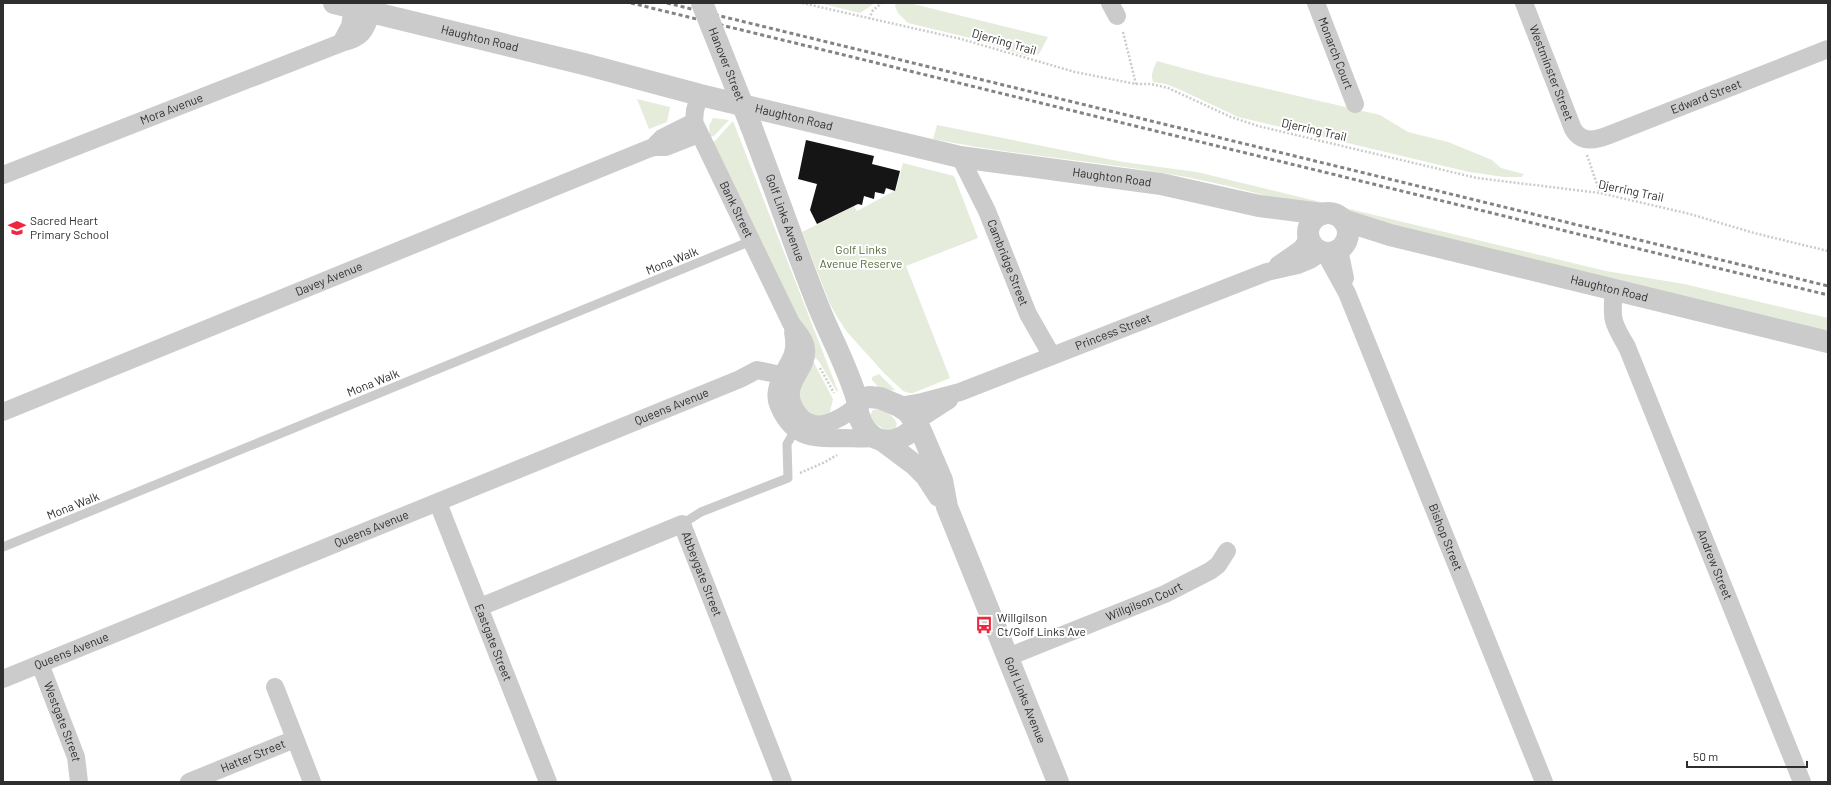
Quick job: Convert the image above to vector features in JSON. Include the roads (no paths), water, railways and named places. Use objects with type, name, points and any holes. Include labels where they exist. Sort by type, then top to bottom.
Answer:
[{"type":"street","name":"Hanover Street","points":[[702,3],[751,126]]},
{"type":"street","name":"Monarch Court","points":[[1316,3],[1355,104]]},
{"type":"street","name":"Westminster Street","points":[[1524,3],[1573,129],[1576,134],[1585,139]]},
{"type":"street","name":"Mora Avenue","points":[[3,175],[341,43],[350,26],[353,8]]},
{"type":"street","name":"Haughton Road","points":[[353,8],[576,62],[700,95],[970,159],[1161,184],[1259,206],[1322,214],[1334,214],[1343,220],[1390,236],[1828,342]]},
{"type":"street","name":"Edward Street","points":[[1585,139],[1609,135],[1828,48]]},
{"type":"street","points":[[696,128],[695,110],[700,95]]},
{"type":"street","name":"Golf Links Avenue","points":[[751,126],[785,221],[820,309],[852,382],[858,405]]},
{"type":"street","name":"Davey Avenue","points":[[3,412],[654,147],[666,147],[696,128]]},
{"type":"street","name":"Bank Street","points":[[696,128],[791,323],[795,351],[785,386]]},
{"type":"street","name":"Cambridge Street","points":[[970,159],[987,211],[1045,359]]},
{"type":"street","name":"Haughton Road","points":[[1259,206],[1325,244],[1390,236]]},
{"type":"street","points":[[1322,214],[1312,221],[1325,244],[1348,231],[1343,220]]},
{"type":"street","name":"Princess Street","points":[[890,402],[922,402],[960,392],[1267,272],[1298,265],[1310,260],[1325,244]]},
{"type":"street","name":"Bishop Street","points":[[1325,244],[1347,293],[1544,782]]},
{"type":"street","name":"Andrew Street","points":[[1620,291],[1612,316],[1616,329],[1627,346],[1802,782]]},
{"type":"street","name":"Golf Links Avenue","points":[[820,309],[872,388],[890,402]]},
{"type":"street","name":"Queens Avenue","points":[[3,679],[438,503],[740,379],[757,370],[785,386]]},
{"type":"street","points":[[785,386],[780,409],[785,419],[799,424],[826,424],[841,418],[858,405],[862,399],[869,397],[890,402],[908,412],[915,423],[910,432],[904,436],[892,440],[818,439],[805,436],[799,424]]},
{"type":"street","name":"Princess Street","points":[[915,423],[960,392]]},
{"type":"street","points":[[858,405],[858,417],[863,427],[880,439]]},
{"type":"street","name":"Golf Links Avenue","points":[[915,423],[928,446],[942,480],[947,507],[1058,782]]},
{"type":"street","name":"Golf Links Avenue","points":[[880,439],[907,458],[920,470],[947,507]]},
{"type":"street","name":"Eastgate Street","points":[[438,503],[548,782]]},
{"type":"street","name":"Abbeygate Street","points":[[480,607],[682,524],[783,782]]},
{"type":"street","name":"Willgilson Court","points":[[1008,657],[1165,594],[1210,571],[1218,565],[1227,551]]},
{"type":"street","name":"Westgate Street","points":[[40,664],[76,757],[79,782]]},
{"type":"street","name":"Hatter Street","points":[[275,686],[312,782]]},
{"type":"street","name":"Hatter Street","points":[[189,782],[295,739]]},
{"type":"lane","name":"Mona Walk","points":[[3,547],[751,241]]},
{"type":"lane","points":[[682,524],[701,512],[788,478],[787,444],[799,424]]},
{"type":"railway","points":[[631,3],[1828,295]]},
{"type":"railway","points":[[667,3],[1828,286]]},
{"type":"place","name":"Sacred Heart Primary School","points":[[17,228]]},
{"type":"place","name":"Willgilson Ct/Golf Links Ave","points":[[984,625]]},
{"type":"park label","name":"Golf Links Avenue Reserve","points":[[861,257]]}]
